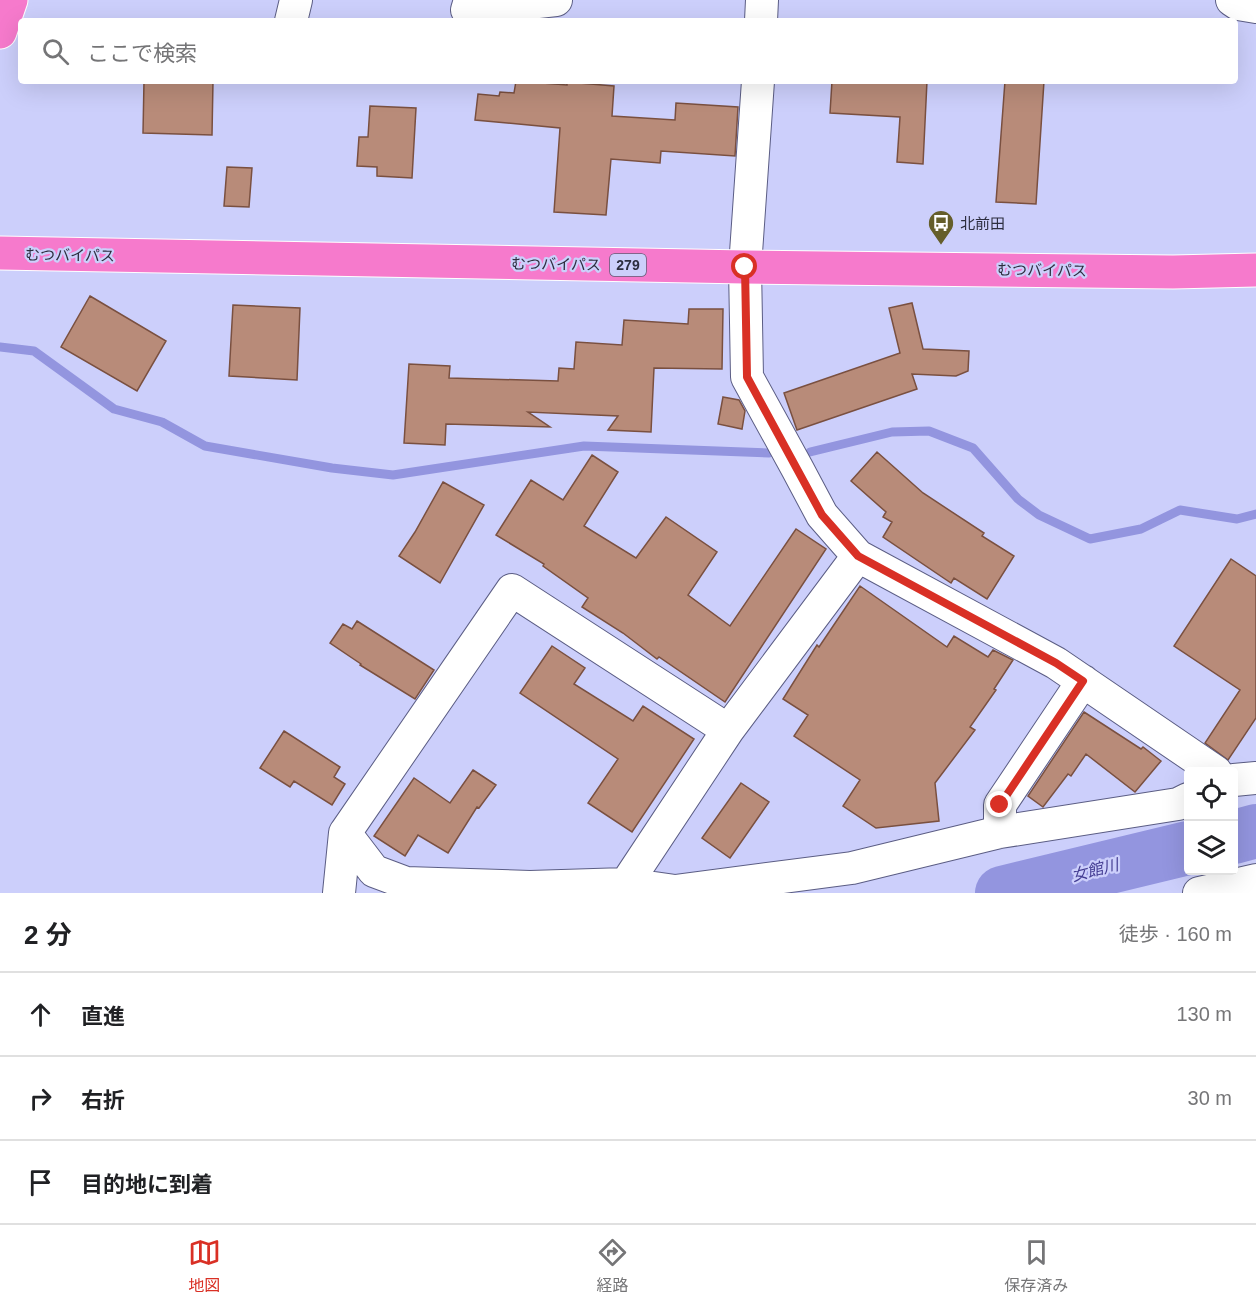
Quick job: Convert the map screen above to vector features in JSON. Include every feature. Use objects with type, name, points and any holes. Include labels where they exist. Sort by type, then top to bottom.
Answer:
[{"type":"highway","points":[[0,32],[11,0]]},
{"type":"highway","name":"むつバイパス","points":[[0,254],[745,267],[1161,272],[1256,270]]},
{"type":"street","points":[[292,18],[296,0]]},
{"type":"street","points":[[470,0],[467,10],[556,0]]},
{"type":"street","points":[[761,18],[762,0]]},
{"type":"street","points":[[1232,0],[1239,4],[1256,7]]},
{"type":"street","points":[[758,84],[745,267],[747,377],[822,515],[858,556],[1056,663],[1210,767]]},
{"type":"street","points":[[626,884],[728,730],[858,556]]},
{"type":"street","points":[[339,893],[345,833],[512,590],[728,730]]},
{"type":"street","points":[[1000,832],[1000,805],[1083,681]]},
{"type":"street","points":[[1238,780],[1256,778]]},
{"type":"street","points":[[345,833],[374,871],[406,883],[530,887],[626,884],[675,891],[852,868],[1000,832],[1178,804],[1184,801]]},
{"type":"street","points":[[1199,893],[1256,880]]},
{"type":"building","points":[[144,84],[213,84],[212,135],[143,133]]},
{"type":"building","points":[[516,84],[614,86],[612,116],[675,120],[676,103],[738,107],[735,156],[661,151],[660,163],[611,159],[606,215],[554,212],[560,128],[475,120],[478,94],[499,96],[500,92],[514,93]]},
{"type":"building","points":[[832,84],[927,84],[923,164],[897,162],[900,117],[830,113]]},
{"type":"building","points":[[1005,84],[1044,84],[1036,204],[996,202]]},
{"type":"building","points":[[370,106],[416,108],[412,178],[377,176],[377,167],[357,166],[359,137],[368,137]]},
{"type":"building","points":[[227,167],[252,168],[249,207],[224,206]]},
{"type":"building","points":[[90,296],[166,341],[137,391],[61,347]]},
{"type":"building","points":[[912,303],[923,349],[969,351],[968,371],[956,376],[912,374],[917,389],[797,430],[784,393],[900,353],[889,308]]},
{"type":"building","points":[[233,305],[300,308],[297,380],[229,376]]},
{"type":"building","points":[[689,309],[723,309],[722,369],[654,368],[651,432],[608,430],[618,416],[528,412],[550,427],[446,424],[445,445],[404,443],[409,364],[450,366],[449,378],[558,381],[559,368],[574,369],[576,342],[622,345],[624,320],[688,324]]},
{"type":"building","points":[[723,397],[739,400],[745,411],[742,429],[718,424]]},
{"type":"building","points":[[877,452],[923,493],[984,533],[982,536],[1014,556],[987,599],[954,578],[951,583],[883,537],[892,522],[883,517],[886,512],[851,481]]},
{"type":"building","points":[[592,455],[618,472],[584,526],[636,558],[666,517],[717,552],[688,595],[730,626],[796,529],[826,549],[725,702],[659,657],[657,659],[623,633],[582,607],[588,598],[543,566],[544,564],[496,535],[531,480],[563,500]]},
{"type":"building","points":[[443,482],[484,505],[440,583],[399,556]]},
{"type":"building","points":[[1231,559],[1256,576],[1256,718],[1228,760],[1205,743],[1240,690],[1174,646]]},
{"type":"building","points":[[860,586],[947,647],[954,636],[988,657],[993,650],[1013,660],[994,689],[996,690],[970,727],[975,730],[935,783],[939,821],[876,828],[843,806],[860,780],[794,736],[808,715],[783,699],[817,645],[819,647]]},
{"type":"building","points":[[357,621],[434,670],[415,699],[360,665],[330,643],[343,624],[352,629]]},
{"type":"building","points":[[552,646],[585,668],[574,684],[633,721],[643,706],[694,739],[632,832],[588,803],[618,759],[520,693]]},
{"type":"building","points":[[1084,712],[1141,749],[1143,747],[1161,761],[1135,792],[1086,754],[1071,776],[1068,774],[1043,807],[1028,796]]},
{"type":"building","points":[[284,731],[340,767],[334,777],[345,784],[332,805],[294,781],[290,787],[260,768]]},
{"type":"building","points":[[473,770],[496,785],[479,808],[477,807],[448,853],[418,835],[405,856],[374,836],[414,778],[450,803]]},
{"type":"building","points":[[741,783],[769,802],[730,858],[702,838]]},
{"type":"waterway","points":[[0,347],[34,351],[114,409],[162,422],[205,446],[332,468],[393,475],[584,446],[769,453]]},
{"type":"waterway","points":[[810,452],[892,432],[929,431],[973,448],[1018,499],[1039,515],[1090,539],[1141,529],[1180,510],[1237,519],[1256,514]]},
{"type":"waterway","name":"女館川","points":[[1238,836],[1256,831]]},
{"type":"waterway","name":"女館川","points":[[1002,893],[1184,849]]},
{"type":"place","name":"北前田","points":[[941,246]]},
{"type":"route","points":[[745,267],[747,377],[822,515],[858,556],[1056,663],[1083,681],[1000,805]]}]
